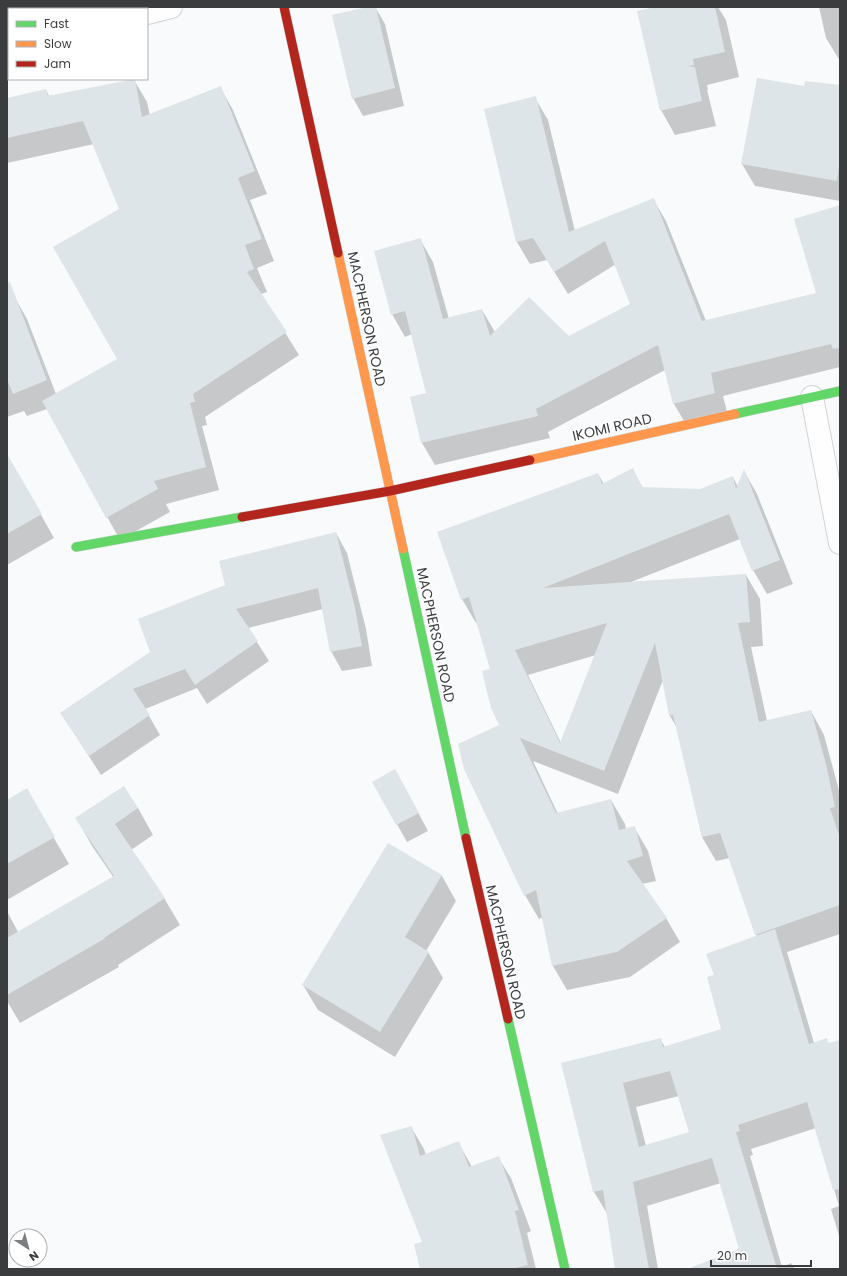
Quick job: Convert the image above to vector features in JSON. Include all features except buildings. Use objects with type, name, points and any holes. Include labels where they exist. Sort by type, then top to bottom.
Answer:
[{"type":"street","points":[[148,13],[171,7]]},
{"type":"street","name":"MACPHERSON ROAD","points":[[284,7],[471,860],[565,1269]]},
{"type":"street","name":"IKOMI ROAD","points":[[76,547],[390,491],[840,391]]},
{"type":"street","points":[[812,397],[840,543]]},
{"type":"traffic: fast","points":[[735,414],[840,391]]},
{"type":"traffic: fast","points":[[76,547],[242,517]]},
{"type":"traffic: fast","points":[[403,549],[466,838]]},
{"type":"traffic: fast","points":[[508,1019],[565,1269]]},
{"type":"traffic: slow","points":[[338,253],[403,549]]},
{"type":"traffic: slow","points":[[530,460],[735,414]]},
{"type":"traffic: jam","points":[[284,7],[338,253]]},
{"type":"traffic: jam","points":[[242,517],[390,491],[530,460]]},
{"type":"traffic: jam","points":[[466,838],[508,1019]]}]
